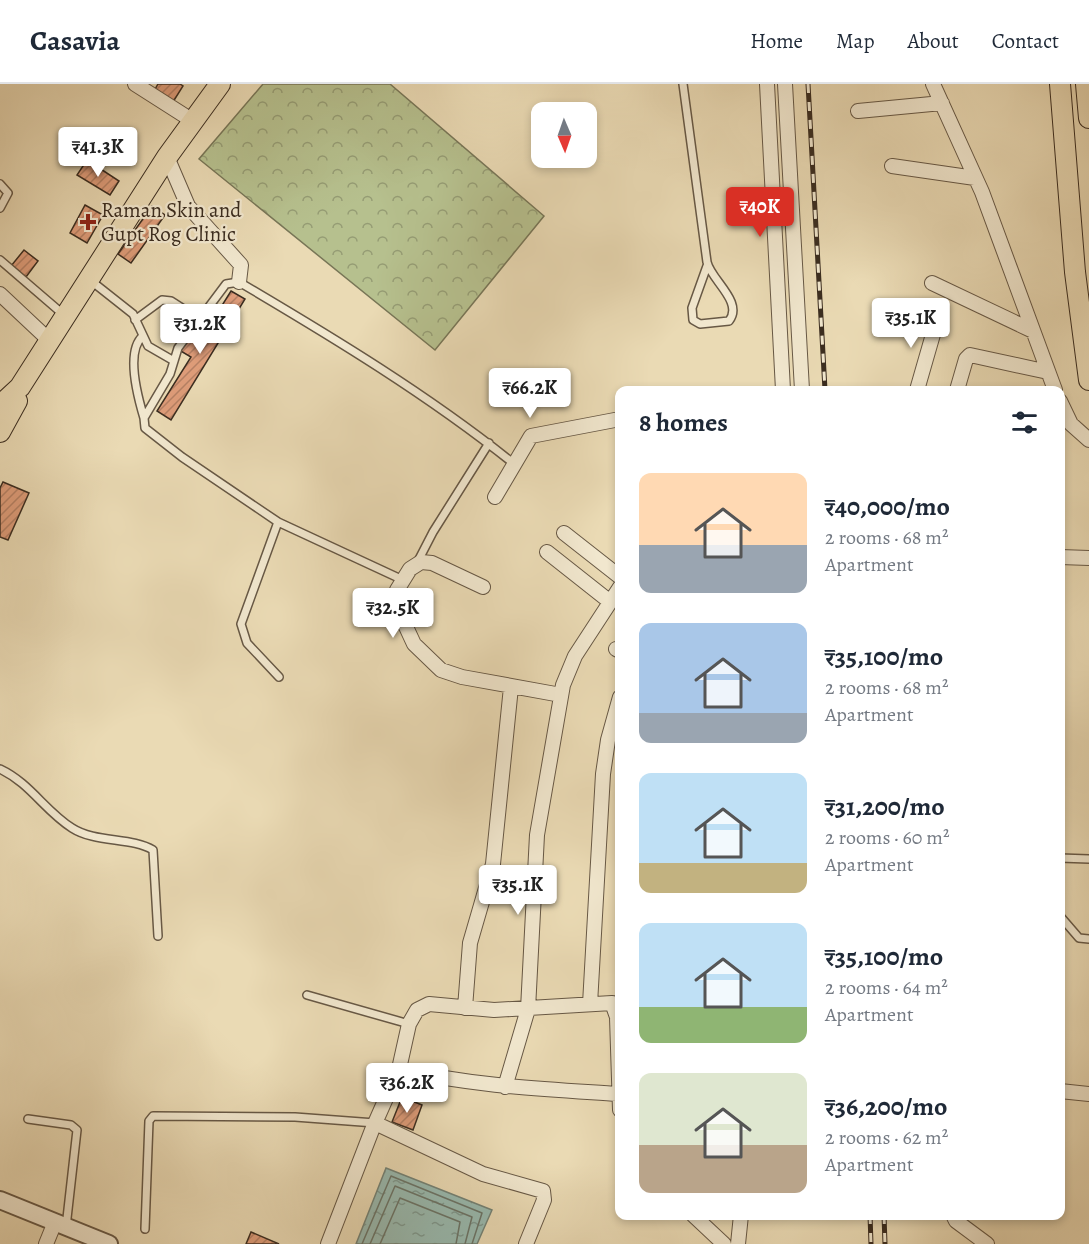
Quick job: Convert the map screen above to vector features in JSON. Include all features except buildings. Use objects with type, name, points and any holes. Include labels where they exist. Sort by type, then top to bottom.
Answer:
[{"type":"main road","points":[[0,411],[6,400],[20,387],[167,157],[220,84]]},
{"type":"main road","points":[[1060,84],[1076,272],[1089,379]]},
{"type":"main road","points":[[1072,84],[1089,288]]},
{"type":"main road","points":[[1086,84],[1089,118]]},
{"type":"main road","points":[[0,432],[15,405],[20,387]]},
{"type":"street","points":[[135,84],[193,121]]},
{"type":"street","points":[[767,84],[783,386]]},
{"type":"street","points":[[785,84],[802,386]]},
{"type":"street","points":[[933,84],[975,178],[1053,386]]},
{"type":"street","points":[[858,111],[942,103]]},
{"type":"street","points":[[167,157],[188,206],[241,265],[239,282]]},
{"type":"street","points":[[892,166],[975,178]]},
{"type":"street","points":[[932,284],[1033,331]]},
{"type":"street","points":[[0,294],[50,340]]},
{"type":"street","points":[[918,386],[938,317]]},
{"type":"street","points":[[958,386],[966,359],[970,355],[1048,372]]},
{"type":"street","points":[[1065,411],[1071,424],[1089,440]]},
{"type":"street","points":[[495,497],[526,441],[534,435],[615,420]]},
{"type":"street","points":[[564,533],[615,573]]},
{"type":"street","points":[[547,552],[609,601]]},
{"type":"street","points":[[1065,557],[1089,558]]},
{"type":"street","points":[[483,587],[432,563],[417,563],[395,594],[396,607],[408,635],[434,664],[451,674],[511,687],[561,694]]},
{"type":"street","points":[[504,1087],[528,1009],[537,835],[561,694],[572,662],[615,593]]},
{"type":"street","points":[[465,1008],[470,943],[493,864],[511,687]]},
{"type":"street","points":[[590,1004],[603,774],[608,740],[615,715]]},
{"type":"street","points":[[328,1244],[375,1123],[399,1069],[409,1024],[417,1010],[429,1004],[465,1008],[528,1009],[615,1004]]},
{"type":"street","points":[[399,1069],[433,1077],[504,1087],[615,1094]]},
{"type":"street","points":[[1065,1092],[1089,1094]]},
{"type":"street","points":[[375,1123],[483,1174],[543,1191],[544,1200],[526,1244]]},
{"type":"street","points":[[0,1200],[109,1244]]},
{"type":"street","points":[[698,1220],[724,1244]]},
{"type":"street","points":[[738,1244],[740,1220]]},
{"type":"street","points":[[955,1220],[987,1244]]},
{"type":"street","points":[[46,1244],[60,1225]]},
{"type":"lane","points":[[683,84],[707,266],[733,307],[732,318],[724,323],[700,324],[695,322],[691,316],[707,266]]},
{"type":"lane","points":[[0,184],[8,193],[0,208]]},
{"type":"lane","points":[[0,260],[66,316]]},
{"type":"lane","points":[[88,280],[129,310],[148,346],[174,361]]},
{"type":"lane","points":[[144,418],[170,374],[178,348],[226,284],[239,282],[444,409],[513,463]]},
{"type":"lane","points":[[135,320],[162,300],[171,301],[199,320]]},
{"type":"lane","points":[[142,336],[135,343],[134,354],[136,383],[148,431],[182,458],[278,522],[403,580]]},
{"type":"lane","points":[[417,563],[433,532],[489,443]]},
{"type":"lane","points":[[278,522],[241,624],[247,644],[279,677]]},
{"type":"lane","points":[[0,769],[25,784],[65,823],[79,832],[153,850],[158,936]]},
{"type":"lane","points":[[1065,858],[1089,859]]},
{"type":"lane","points":[[1065,922],[1078,938],[1089,939]]},
{"type":"lane","points":[[307,995],[409,1024]]},
{"type":"lane","points":[[145,1229],[149,1121],[153,1116],[295,1117],[375,1123]]},
{"type":"lane","points":[[28,1119],[71,1125],[77,1130],[60,1225]]},
{"type":"green space","points":[[263,84],[390,84],[544,216],[435,350],[199,159]]},
{"type":"water","points":[[386,1168],[492,1210],[477,1244],[356,1244]]},
{"type":"railway","points":[[808,84],[825,386]]},
{"type":"railway","points":[[870,1220],[871,1244]]},
{"type":"railway","points":[[884,1220],[885,1244]]},
{"type":"place","name":"Raman Skin and Gupt Rog Clinic","points":[[88,222]]}]
